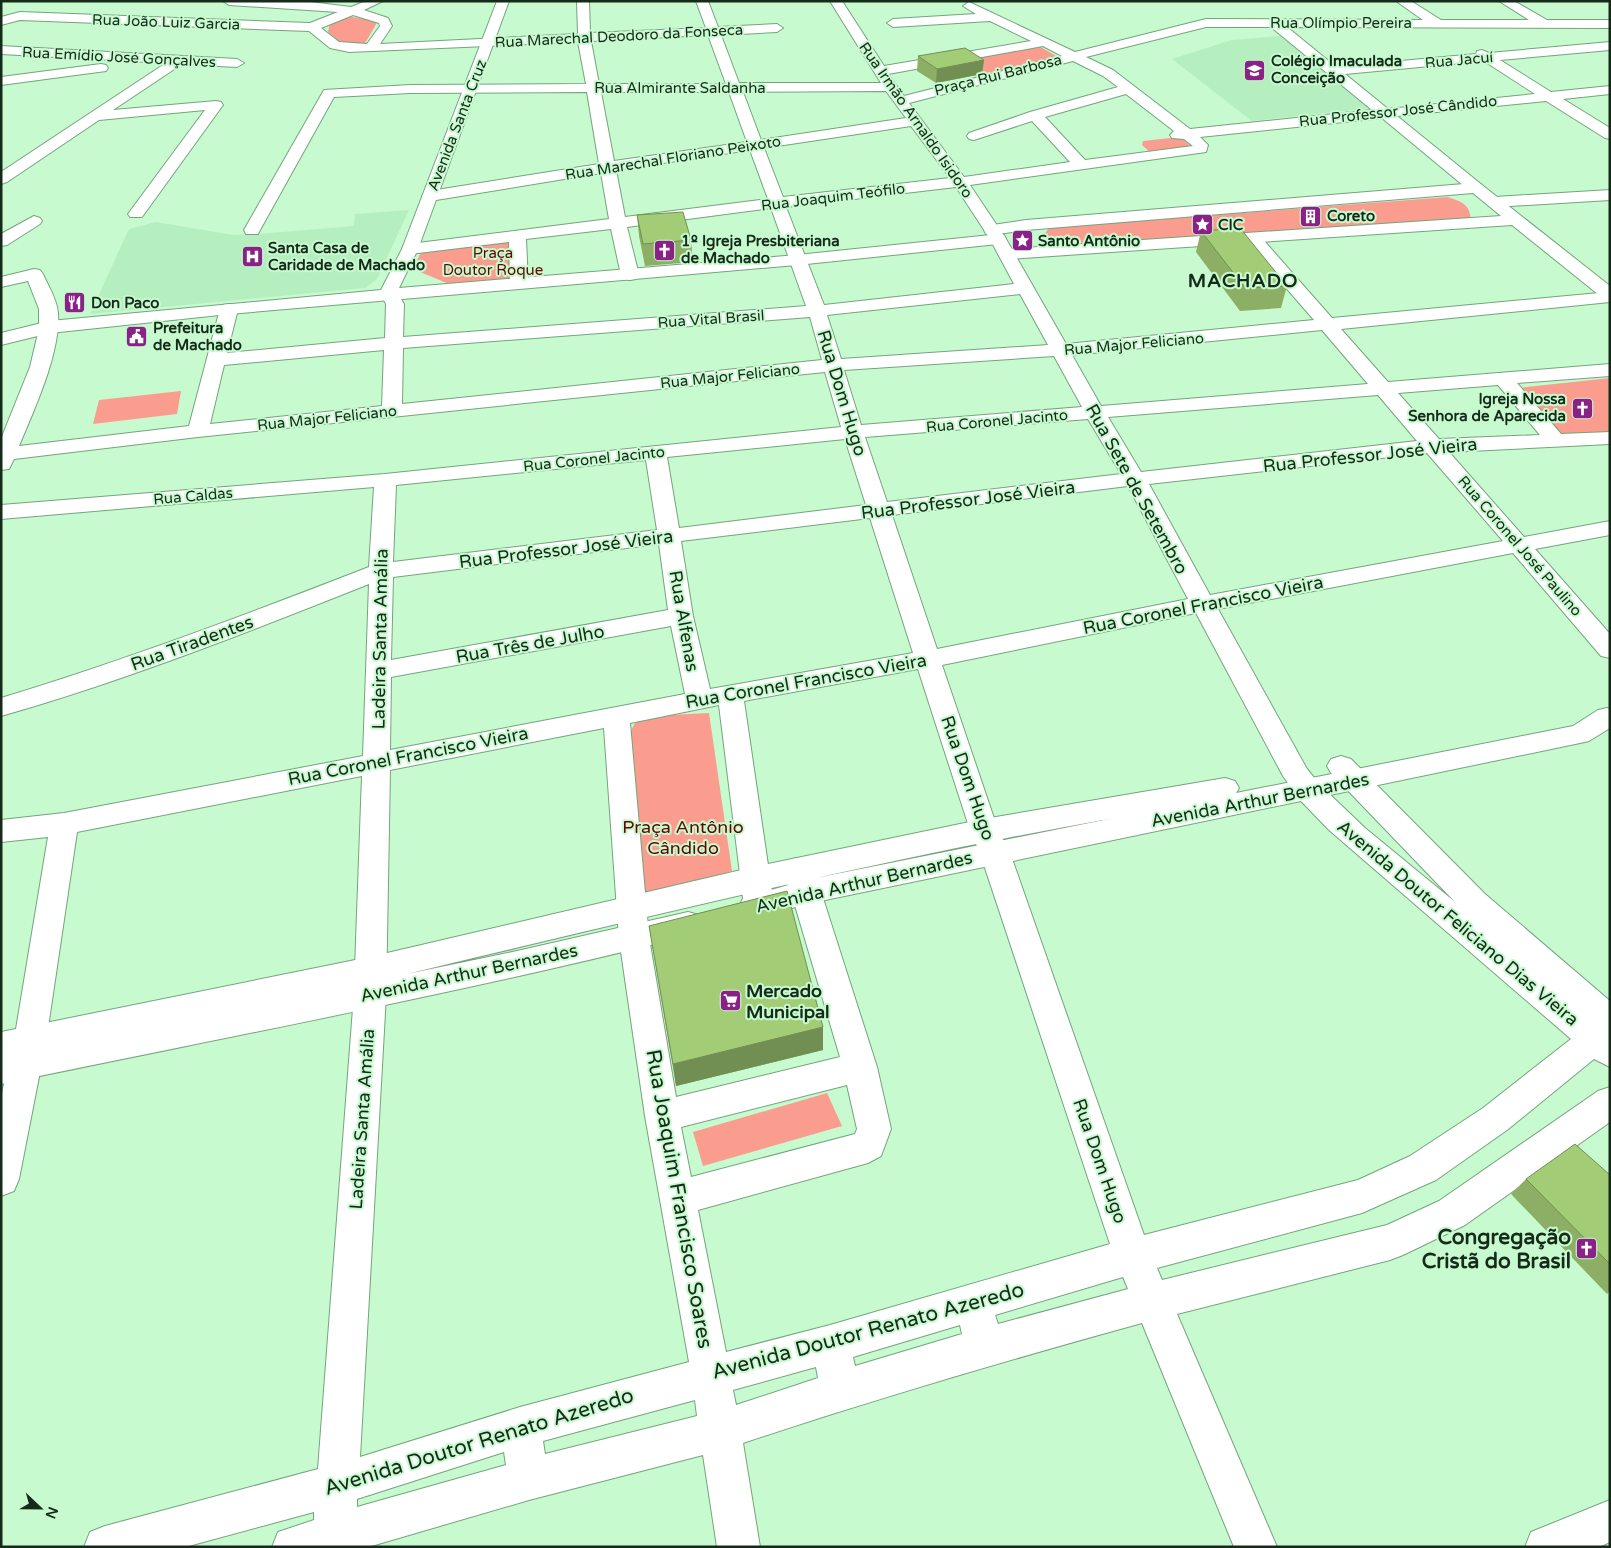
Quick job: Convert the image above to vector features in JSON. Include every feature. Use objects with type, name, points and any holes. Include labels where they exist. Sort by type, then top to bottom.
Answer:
[{"type":"street","points":[[1,22],[20,16],[32,1]]},
{"type":"street","points":[[229,1],[352,11],[384,21],[386,26],[371,48]]},
{"type":"street","points":[[312,27],[377,1]]},
{"type":"street","name":"Avenida Santa Cruz","points":[[398,292],[407,257],[473,84],[502,1]]},
{"type":"street","points":[[584,1],[584,38],[618,224],[630,275]]},
{"type":"street","name":"Rua Dom Hugo","points":[[702,1],[796,260],[817,311],[853,432],[989,841],[1133,1256],[1256,1547]]},
{"type":"street","name":"Rua Irmão Arnaldo Isidoro","points":[[836,1],[890,87],[1002,238]]},
{"type":"street","points":[[1402,1],[1487,58],[1610,135]]},
{"type":"street","points":[[1505,1],[1601,59]]},
{"type":"street","points":[[124,32],[159,6]]},
{"type":"street","points":[[969,6],[1046,42]]},
{"type":"street","name":"Rua João Luiz Garcia","points":[[20,16],[312,27]]},
{"type":"street","points":[[893,23],[994,17]]},
{"type":"street","points":[[1272,22],[1610,296]]},
{"type":"street","name":"Rua Olímpio Pereira","points":[[1075,56],[1206,23],[1608,24]]},
{"type":"street","name":"Rua Marechal Deodoro da Fonseca","points":[[312,27],[335,45],[349,48],[777,28]]},
{"type":"street","name":"Praça Rui Barbosa","points":[[880,71],[1046,42],[1075,56]]},
{"type":"street","points":[[91,56],[107,44]]},
{"type":"street","name":"Rua Jacuí","points":[[1334,71],[1610,46]]},
{"type":"street","name":"Rua Emídio José Gonçalves","points":[[1,50],[237,63]]},
{"type":"street","points":[[1075,56],[1108,73],[1186,134]]},
{"type":"street","name":"Praça Rui Barbosa","points":[[900,100],[1075,56]]},
{"type":"street","points":[[1,82],[162,60]]},
{"type":"street","points":[[1,179],[179,60]]},
{"type":"street","points":[[19,91],[43,76]]},
{"type":"street","name":"Rua Almirante Saldanha","points":[[252,230],[329,93],[473,84],[594,89],[890,87]]},
{"type":"street","points":[[974,136],[1035,115],[1128,89]]},
{"type":"street","name":"Rua Professor José Cândido","points":[[1158,137],[1383,112],[1610,90]]},
{"type":"street","points":[[95,117],[216,104],[136,214]]},
{"type":"street","points":[[1035,115],[1081,165]]},
{"type":"street","name":"Rua Marechal Floriano Peixoto","points":[[430,196],[608,167],[916,121]]},
{"type":"street","name":"Rua Joaquim Teófilo","points":[[516,236],[960,182],[1201,149],[1201,145],[1186,134]]},
{"type":"street","points":[[1136,144],[1150,156]]},
{"type":"street","points":[[1,339],[50,327],[347,299],[398,292],[630,275],[796,260],[1476,188]]},
{"type":"street","points":[[1495,202],[1610,195]]},
{"type":"street","points":[[1002,238],[1034,251],[1253,239],[1516,220]]},
{"type":"street","points":[[1,241],[34,221]]},
{"type":"street","points":[[1002,238],[1024,232],[1034,238],[1038,245],[1034,251]]},
{"type":"street","points":[[407,257],[516,236],[519,283]]},
{"type":"street","name":"Rua Sete de Setembro","points":[[1002,238],[1026,288],[1062,350],[1094,413],[1135,479],[1302,784]]},
{"type":"street","name":"Rua Coronel José Paulino","points":[[1253,239],[1610,650]]},
{"type":"street","points":[[1,282],[34,274],[49,311],[50,327],[40,363],[3,457]]},
{"type":"street","name":"Rua Vital Brasil","points":[[216,360],[395,342],[817,311],[1026,288]]},
{"type":"street","points":[[392,412],[398,292]]},
{"type":"street","name":"Rua Major Feliciano","points":[[3,457],[198,431],[834,365],[1062,350],[1328,326],[1610,296]]},
{"type":"street","points":[[198,431],[229,309]]},
{"type":"street","name":"Rua Coronel Jacinto","points":[[385,480],[853,432],[1610,370]]},
{"type":"street","points":[[1504,380],[1555,440]]},
{"type":"street","name":"Rua Professor José Vieira","points":[[381,571],[1135,479],[1432,446],[1610,438]]},
{"type":"street","name":"Rua Alfenas","points":[[656,453],[682,616],[699,700]]},
{"type":"street","name":"Rua Caldas","points":[[1,512],[385,480]]},
{"type":"street","name":"Ladeira Santa Amália","points":[[333,1542],[339,1484],[370,983],[385,480]]},
{"type":"street","name":"Rua Coronel Francisco Vieira","points":[[1,831],[64,824],[377,761],[730,694],[929,659],[1202,604],[1610,528]]},
{"type":"street","name":"Rua Tiradentes","points":[[1,707],[87,681],[195,643],[381,571]]},
{"type":"street","name":"Rua Três de Julho","points":[[378,671],[682,616]]},
{"type":"street","points":[[730,694],[756,892]]},
{"type":"street","points":[[616,716],[633,924]]},
{"type":"street","name":"Avenida Arthur Bernardes","points":[[14,1055],[370,983],[633,924],[801,881],[989,841],[1302,784],[1481,746],[1580,734],[1608,717]]},
{"type":"street","name":"Avenida Doutor Feliciano Dias Vieira","points":[[1348,773],[1395,822],[1461,908]]},
{"type":"street","name":"Avenida Doutor Feliciano Dias Vieira","points":[[1302,784],[1355,838],[1461,908],[1606,1035]]},
{"type":"street","points":[[1355,838],[1395,822]]},
{"type":"street","points":[[1,1179],[14,1055],[64,824]]},
{"type":"street","points":[[678,1198],[856,1151],[869,1145],[874,1129],[860,1067],[801,881]]},
{"type":"street","name":"Avenida Arthur Bernardes","points":[[633,924],[720,915],[756,892]]},
{"type":"street","name":"Rua Joaquim Francisco Soares","points":[[633,924],[662,1116],[710,1375],[739,1547]]},
{"type":"street","name":"Avenida Doutor Renato Azeredo","points":[[105,1547],[339,1484],[520,1426],[830,1344],[1133,1256],[1362,1196],[1423,1168],[1495,1119],[1606,1035]]},
{"type":"street","points":[[662,1116],[860,1067]]},
{"type":"street","points":[[293,1547],[333,1542],[529,1479],[718,1431],[841,1390],[985,1347],[1153,1301],[1390,1242],[1452,1213],[1610,1102]]},
{"type":"street","points":[[973,1303],[985,1347]]},
{"type":"street","points":[[830,1344],[841,1390]]},
{"type":"street","points":[[520,1426],[529,1479]]},
{"type":"street","points":[[1546,1547],[1610,1521]]},
{"type":"shaded area","name":"Colégio Imaculada Conceição","points":[[1280,36],[1371,108],[1252,121],[1172,59],[1232,40]]},
{"type":"shaded area","name":"Santa Casa de Caridade de Machado","points":[[409,210],[377,279],[365,288],[90,314],[129,229],[156,222],[233,235],[259,234],[354,226],[355,214]]},
{"type":"green space","points":[[342,17],[378,21],[364,45],[342,44],[328,32],[330,22]]},
{"type":"green space","points":[[1039,46],[1058,57],[984,74],[961,58]]},
{"type":"green space","points":[[1180,137],[1191,146],[1190,149],[1152,154],[1142,145],[1143,141]]},
{"type":"green space","points":[[1448,197],[1466,206],[1471,219],[1066,247],[1049,244],[1042,237],[1049,228]]},
{"type":"green space","name":"Praça Doutor Roque","points":[[512,240],[510,280],[449,284],[413,269],[422,250]]},
{"type":"green space","points":[[1610,378],[1610,433],[1559,435],[1518,388]]},
{"type":"green space","points":[[181,391],[177,414],[93,424],[99,400]]},
{"type":"green space","name":"Praça Antônio Cândido","points":[[709,713],[732,871],[644,894],[629,734],[635,723],[650,716]]},
{"type":"green space","points":[[827,1093],[842,1126],[703,1166],[693,1132]]},
{"type":"building","points":[[965,48],[984,60],[937,69],[918,56]]},
{"type":"building","points":[[683,212],[691,240],[643,244],[637,215]]},
{"type":"building","points":[[1240,228],[1287,286],[1245,288],[1201,231]]},
{"type":"building","name":"Mercado Municipal","points":[[787,891],[823,1027],[673,1064],[649,926]]},
{"type":"building","points":[[1575,1144],[1610,1175],[1610,1264],[1526,1179]]},
{"type":"place","name":"Colégio Imaculada Conceição","points":[[1255,70]]},
{"type":"place","name":"Coreto","points":[[1311,216]]},
{"type":"place","name":"CIC","points":[[1202,225]]},
{"type":"place","name":"Santo Antônio","points":[[1022,241]]},
{"type":"place","name":"1º Igreja Presbiteriana de Machado","points":[[665,250]]},
{"type":"place","name":"Santa Casa de Caridade de Machado","points":[[252,257]]},
{"type":"place","name":"Don Paco","points":[[75,303]]},
{"type":"place","name":"Prefeitura de Machado","points":[[137,337]]},
{"type":"place","name":"Igreja Nossa Senhora de Aparecida","points":[[1582,408]]},
{"type":"place","name":"Mercado Municipal","points":[[730,1001]]},
{"type":"place","name":"Congregação Cristã do Brasil","points":[[1587,1249]]},
{"type":"district","name":"MACHADO","points":[[1243,281]]}]
